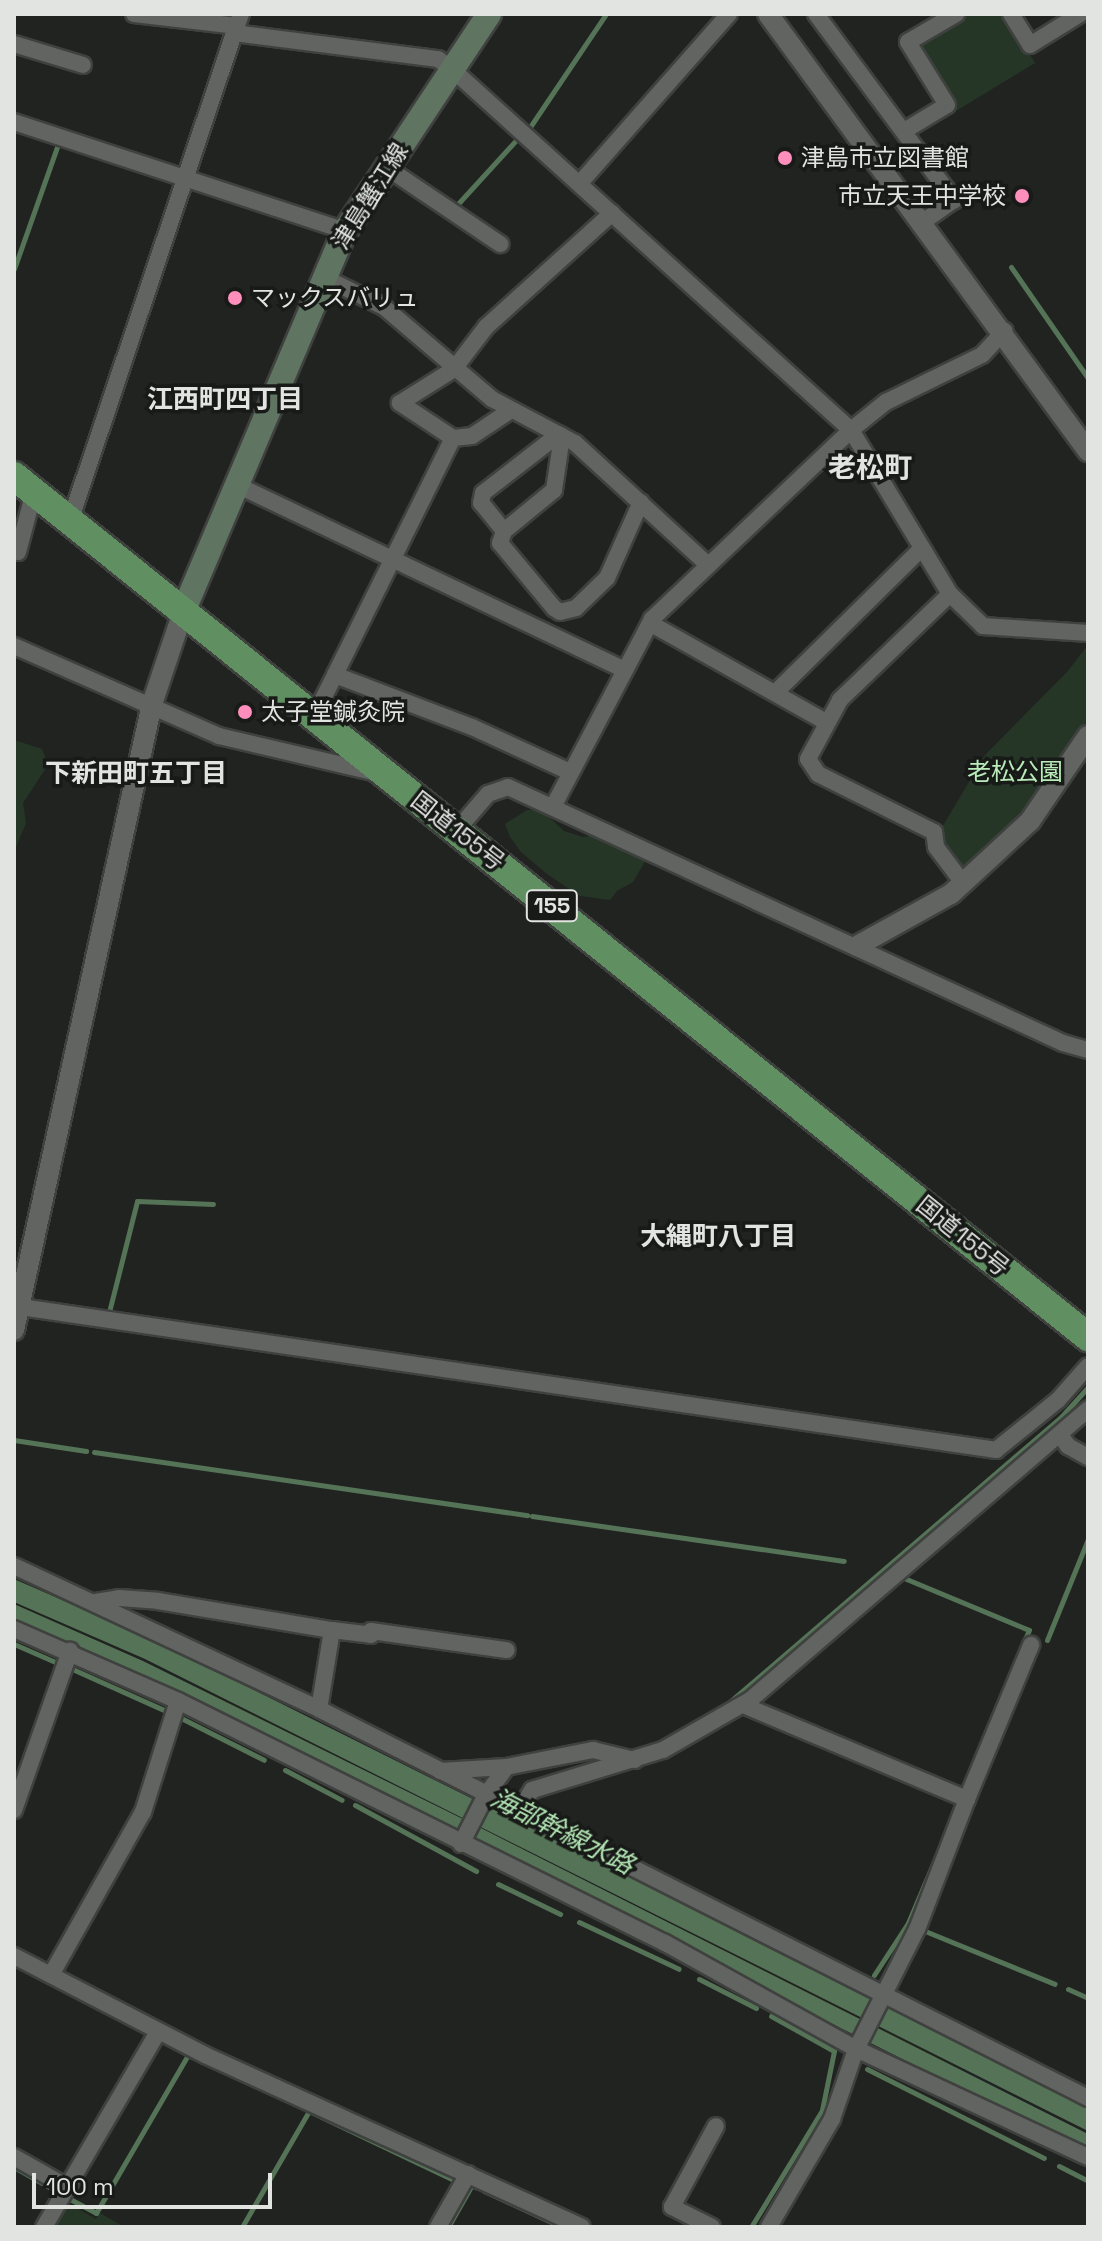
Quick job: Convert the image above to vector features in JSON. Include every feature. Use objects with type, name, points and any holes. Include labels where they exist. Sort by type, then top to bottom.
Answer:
[{"type":"highway","name":"国道155号","points":[[24,484],[1088,1337]]},
{"type":"main road","name":"津島蟹江線","points":[[183,612],[345,231],[489,14]]},
{"type":"street","points":[[134,14],[237,24],[438,59],[580,183],[851,430],[950,594],[983,626],[1088,633]]},
{"type":"street","points":[[580,183],[729,14]]},
{"type":"street","points":[[768,14],[1004,331],[1088,451]]},
{"type":"street","points":[[816,14],[954,200],[922,222]]},
{"type":"street","points":[[904,131],[947,105],[908,42],[956,14]]},
{"type":"street","points":[[1011,14],[1030,45],[1080,14]]},
{"type":"street","points":[[70,521],[237,24]]},
{"type":"street","points":[[14,44],[83,65]]},
{"type":"street","points":[[14,122],[345,231]]},
{"type":"street","points":[[386,167],[500,244]]},
{"type":"street","points":[[511,410],[472,436],[453,438],[400,403],[454,369],[486,327],[612,213]]},
{"type":"street","points":[[323,277],[384,307],[454,369],[511,410],[561,435],[641,502],[708,565]]},
{"type":"street","points":[[554,805],[622,669],[652,619],[851,430],[886,402],[982,355],[1004,331]]},
{"type":"street","points":[[561,435],[554,490],[504,531],[500,543],[554,608],[568,612],[607,578],[641,502]]},
{"type":"street","points":[[504,531],[481,503],[483,493],[561,435]]},
{"type":"street","points":[[314,716],[453,438]]},
{"type":"street","points":[[14,550],[18,552],[24,484]]},
{"type":"street","points":[[239,486],[622,669]]},
{"type":"street","points":[[775,693],[922,548]]},
{"type":"street","points":[[950,594],[840,700],[808,759],[818,774],[934,832],[936,847],[963,883]]},
{"type":"street","points":[[14,1330],[152,704],[183,612]]},
{"type":"street","points":[[652,619],[655,626],[826,722]]},
{"type":"street","points":[[14,646],[219,736],[389,776]]},
{"type":"street","points":[[335,675],[472,727],[570,772]]},
{"type":"street","points":[[857,946],[951,894],[1030,821],[1088,736]]},
{"type":"street","points":[[457,830],[475,806],[498,787],[508,787],[554,805],[1063,1043],[1088,1050]]},
{"type":"street","points":[[17,1306],[996,1450],[1024,1447],[1060,1435],[1088,1409]]},
{"type":"street","points":[[519,1811],[532,1790],[637,1760],[707,1727],[743,1705],[1024,1447],[1058,1400],[1088,1366]]},
{"type":"street","points":[[1060,1435],[1068,1446],[1088,1457]]},
{"type":"street","points":[[14,1566],[319,1709],[484,1798],[519,1811],[1088,2098]]},
{"type":"street","points":[[96,1602],[119,1598],[158,1601],[332,1630],[371,1635],[371,1631],[507,1650]]},
{"type":"street","points":[[14,1629],[178,1701],[665,1943],[856,2049],[1088,2157]]},
{"type":"street","points":[[319,1709],[332,1630]]},
{"type":"street","points":[[769,2227],[832,2119],[856,2049],[917,1929],[1031,1645]]},
{"type":"street","points":[[14,1810],[70,1651]]},
{"type":"street","points":[[51,1975],[143,1812],[178,1701]]},
{"type":"street","points":[[743,1705],[967,1799]]},
{"type":"street","points":[[438,1771],[506,1767],[593,1750],[637,1760]]},
{"type":"street","points":[[462,1842],[484,1798],[506,1767]]},
{"type":"street","points":[[14,1956],[158,2032],[582,2227]]},
{"type":"street","points":[[44,2227],[158,2032]]},
{"type":"street","points":[[712,2227],[672,2207],[716,2126]]},
{"type":"street","points":[[14,2157],[67,2187]]},
{"type":"street","points":[[438,2227],[468,2174]]},
{"type":"green space","points":[[965,14],[1006,14],[1035,63],[956,111],[915,44]]},
{"type":"green space","name":"老松公園","points":[[1088,645],[1088,718],[1081,732],[1044,790],[966,870],[954,864],[938,834],[985,755],[1067,672]]},
{"type":"green space","points":[[14,740],[42,749],[48,765],[23,803],[26,823],[14,852]]},
{"type":"green space","points":[[527,810],[541,810],[564,831],[583,837],[596,835],[647,858],[633,882],[617,891],[610,900],[580,896],[547,874],[521,852],[510,837],[505,824]]},
{"type":"green space","points":[[66,2202],[96,2219],[100,2213],[124,2227],[51,2227]]},
{"type":"shaded area","points":[[14,1579],[154,1640],[1088,2106],[1088,2131],[145,1659],[14,1602]]},
{"type":"shaded area","points":[[14,1604],[143,1661],[1088,2134],[1088,2152],[138,1676],[14,1621]]},
{"type":"waterway","points":[[530,127],[606,14]]},
{"type":"waterway","points":[[455,207],[518,138]]},
{"type":"waterway","points":[[14,269],[58,144]]},
{"type":"waterway","points":[[1011,267],[1088,378]]},
{"type":"waterway","points":[[109,1312],[137,1201],[213,1204]]},
{"type":"waterway","points":[[726,1705],[1061,1417],[1088,1387]]},
{"type":"waterway","points":[[14,1440],[86,1451]]},
{"type":"waterway","points":[[94,1452],[527,1515]]},
{"type":"waterway","points":[[532,1516],[844,1561]]},
{"type":"waterway","points":[[1047,1640],[1088,1539]]},
{"type":"waterway","points":[[904,1578],[1029,1630],[1022,1646]]},
{"type":"waterway","points":[[14,1644],[60,1664]]},
{"type":"waterway","points":[[70,1668],[166,1711]]},
{"type":"waterway","points":[[179,1717],[264,1760]]},
{"type":"waterway","points":[[285,1770],[342,1800]]},
{"type":"waterway","points":[[355,1805],[476,1871]]},
{"type":"waterway","points":[[874,1975],[908,1923],[938,1852]]},
{"type":"waterway","points":[[498,1884],[560,1914]]},
{"type":"waterway","points":[[579,1922],[679,1969]]},
{"type":"waterway","points":[[925,1931],[1055,1984]]},
{"type":"waterway","points":[[699,1979],[756,2008]]},
{"type":"waterway","points":[[1068,1989],[1088,1998]]},
{"type":"waterway","points":[[751,2227],[822,2110],[834,2051],[771,2016]]},
{"type":"waterway","points":[[68,2198],[96,2213],[188,2055],[192,2057]]},
{"type":"waterway","points":[[867,2069],[1044,2158]]},
{"type":"waterway","points":[[242,2227],[309,2111],[458,2182]]},
{"type":"waterway","points":[[1059,2166],[1088,2181]]},
{"type":"waterway","points":[[14,2167],[56,2191]]},
{"type":"waterway","points":[[448,2227],[472,2185],[475,2187]]},
{"type":"waterway","points":[[484,2191],[562,2227]]},
{"type":"place","name":"津島市立図書館","points":[[785,158]]},
{"type":"place","name":"市立天王中学校","points":[[1022,196]]},
{"type":"place","name":"マックスバリュ","points":[[235,298]]},
{"type":"place","name":"太子堂鍼灸院","points":[[245,712]]},
{"type":"district","name":"江西町四丁目","points":[[225,400]]},
{"type":"district","name":"老松町","points":[[870,467]]},
{"type":"district","name":"下新田町五丁目","points":[[136,774]]},
{"type":"district","name":"大縄町八丁目","points":[[718,1237]]},
{"type":"water label","name":"海部幹線水路","points":[[562,1832]]}]
